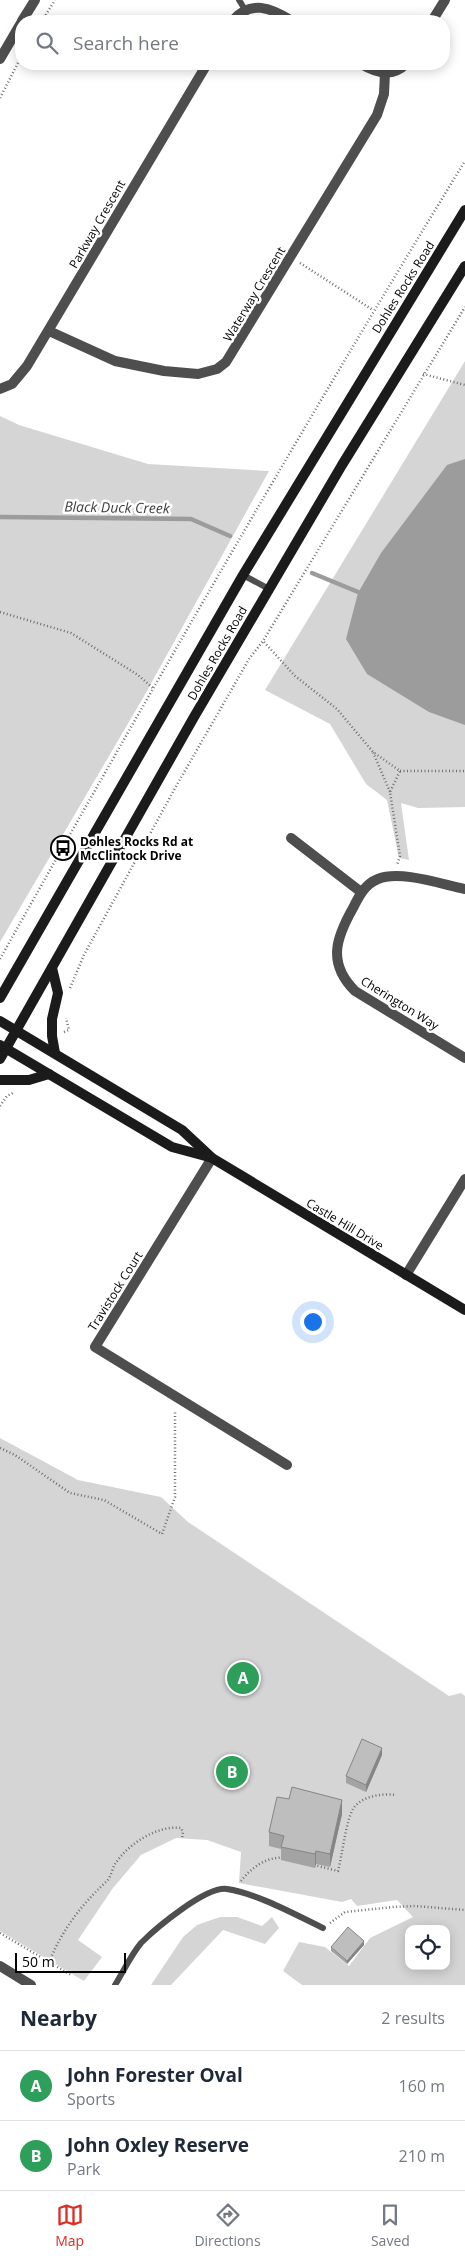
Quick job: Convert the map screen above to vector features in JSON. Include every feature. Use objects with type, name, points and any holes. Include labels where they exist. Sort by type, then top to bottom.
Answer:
[{"type":"main road","name":"Dohles Rocks Road","points":[[0,998],[243,575],[465,210]]},
{"type":"main road","name":"Dohles Rocks Road","points":[[0,1059],[3,1047],[17,1031],[189,725],[465,266]]},
{"type":"main road","points":[[52,968],[58,993],[51,1028],[56,1053]]},
{"type":"main road","points":[[0,981],[11,979]]},
{"type":"main road","name":"Castle Hill Drive","points":[[0,1021],[182,1130],[212,1158],[465,1310]]},
{"type":"main road","name":"Castle Hill Drive","points":[[3,1047],[172,1147],[212,1158]]},
{"type":"main road","points":[[0,1080],[29,1080],[49,1074]]},
{"type":"street","points":[[26,15],[35,0]]},
{"type":"street","points":[[436,15],[445,0]]},
{"type":"street","points":[[241,4],[270,8],[282,15]]},
{"type":"street","points":[[0,59],[15,34]]},
{"type":"street","name":"Parkway Crescent","points":[[0,389],[12,384],[20,376],[49,331],[203,70]]},
{"type":"street","points":[[372,70],[385,73],[396,70]]},
{"type":"street","name":"Waterway Crescent","points":[[49,331],[115,361],[164,370],[198,374],[207,372],[226,362],[377,115],[384,94],[385,73]]},
{"type":"street","points":[[291,838],[361,892]]},
{"type":"street","name":"Cherington Way","points":[[465,889],[393,876],[378,879],[361,892],[337,941],[336,955],[343,976],[355,991],[465,1058]]},
{"type":"street","name":"Travistock Court","points":[[212,1158],[95,1347],[287,1465]]},
{"type":"street","points":[[406,1275],[465,1179]]},
{"type":"street","points":[[0,1966],[32,1985]]},
{"type":"lane","points":[[243,575],[269,590]]},
{"type":"lane","points":[[114,1985],[140,1944],[170,1916],[201,1896],[225,1888],[276,1905],[323,1928]]},
{"type":"path","points":[[46,15],[55,0]]},
{"type":"path","points":[[0,98],[15,68]]},
{"type":"path","points":[[0,959],[73,828],[374,310],[465,161]]},
{"type":"path","points":[[291,256],[374,310]]},
{"type":"path","points":[[68,993],[84,955],[174,790],[249,659],[263,641],[465,307]]},
{"type":"path","points":[[423,374],[465,385]]},
{"type":"path","points":[[0,612],[71,633],[138,675],[154,689]]},
{"type":"path","points":[[263,641],[295,676],[337,709],[373,752],[400,771],[465,771]]},
{"type":"path","points":[[373,752],[390,792],[400,856],[393,876]]},
{"type":"path","points":[[390,792],[400,771]]},
{"type":"path","points":[[64,1032],[69,1030],[66,1013]]},
{"type":"path","points":[[0,1106],[7,1096],[15,1093],[15,1087]]},
{"type":"path","points":[[0,1448],[15,1455],[70,1493],[104,1500],[162,1534],[175,1497],[174,1394]]},
{"type":"path","points":[[307,1864],[338,1871],[353,1810],[368,1798],[385,1793],[396,1795]]},
{"type":"path","points":[[48,1962],[60,1936],[71,1919],[99,1886],[107,1881],[115,1863],[121,1857],[142,1839],[163,1829],[181,1828],[183,1832],[182,1839]]},
{"type":"path","points":[[233,1891],[242,1879],[258,1864],[278,1857],[290,1859]]},
{"type":"path","points":[[323,1928],[345,1912],[408,1906],[465,1910]]},
{"type":"path","points":[[0,1933],[71,1975]]},
{"type":"shaded area","points":[[465,361],[465,807],[418,808],[401,803],[409,860],[399,858],[387,800],[366,784],[330,724],[265,690]]},
{"type":"shaded area","points":[[0,416],[19,425],[148,464],[269,471],[143,698],[0,942]]},
{"type":"shaded area","points":[[465,459],[465,725],[429,712],[367,674],[346,639],[358,593],[381,553],[447,465]]},
{"type":"shaded area","points":[[0,1438],[78,1480],[161,1497],[188,1522],[449,1696],[461,1693],[465,1696],[465,1985],[302,1985],[283,1971],[299,1942],[325,1947],[349,1966],[370,1938],[413,1917],[397,1900],[357,1906],[351,1899],[342,1902],[239,1883],[241,1852],[207,1840],[176,1838],[141,1855],[113,1888],[78,1940],[102,1957],[84,1981],[0,1931]]},
{"type":"shaded area","points":[[220,1917],[237,1917],[262,1926],[272,1917],[279,1928],[265,1944],[223,1930],[171,1985],[151,1985],[183,1937],[197,1925]]},
{"type":"building","points":[[362,1739],[382,1748],[366,1785],[346,1776]]},
{"type":"building","points":[[292,1787],[342,1800],[330,1854],[316,1851],[315,1854],[281,1847],[284,1836],[269,1832],[277,1797],[289,1799]]},
{"type":"building","points":[[348,1927],[364,1941],[347,1961],[331,1947]]},
{"type":"waterway","name":"Black Duck Creek","points":[[0,517],[191,519],[230,536]]},
{"type":"waterway","name":"Black Duck Creek","points":[[312,573],[363,594]]},
{"type":"place","name":"Dohles Rocks Rd at McClintock Drive","points":[[63,848]]},
{"type":"place","name":"John Forester Oval","points":[[243,1678]]},
{"type":"place","name":"John Oxley Reserve","points":[[232,1772]]}]
